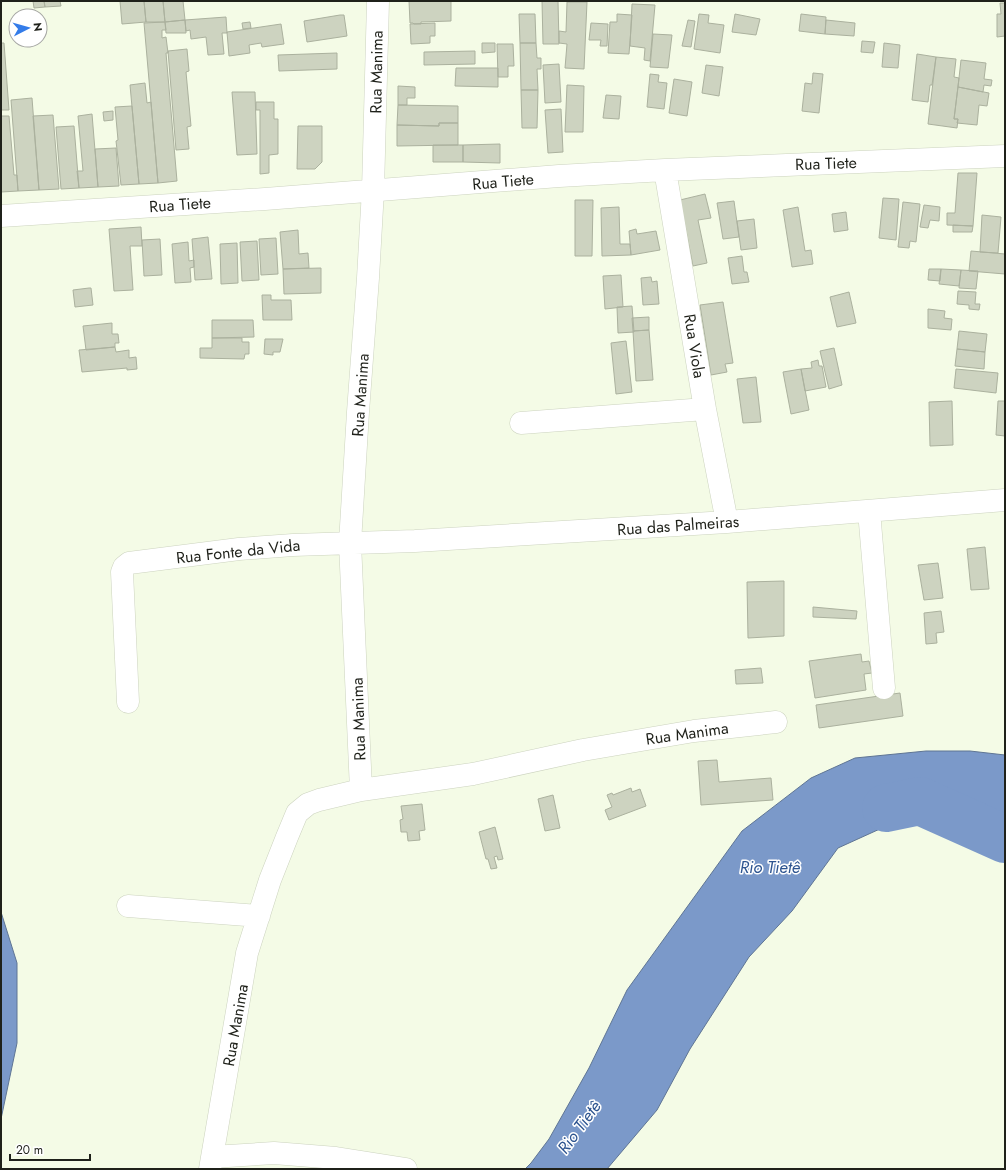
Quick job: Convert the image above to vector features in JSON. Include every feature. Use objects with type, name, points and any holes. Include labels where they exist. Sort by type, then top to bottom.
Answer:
[{"type":"street","name":"Rua Manima","points":[[361,790],[350,543],[373,190],[378,1]]},
{"type":"street","name":"Rua Tiete","points":[[1,216],[265,199],[559,176],[665,170],[1005,156]]},
{"type":"street","name":"Rua Viola","points":[[665,170],[705,409],[727,522]]},
{"type":"street","points":[[521,423],[705,409]]},
{"type":"street","name":"Rua das Palmeiras","points":[[350,543],[415,541],[727,522],[1005,500]]},
{"type":"street","points":[[869,511],[884,688]]},
{"type":"street","name":"Rua Fonte da Vida","points":[[128,702],[122,572],[126,565],[133,562],[239,549],[350,543]]},
{"type":"street","name":"Rua Manima","points":[[211,1163],[247,953],[273,873],[297,813],[308,804],[361,790],[473,774],[583,750],[678,734],[776,722]]},
{"type":"street","points":[[128,906],[259,916]]},
{"type":"street","points":[[211,1163],[274,1153],[336,1158],[406,1169]]},
{"type":"water","name":"Rio Tietê","points":[[926,751],[970,751],[1005,755],[1005,828],[961,811],[882,828],[838,848],[792,911],[749,957],[690,1049],[657,1110],[607,1169],[525,1169],[549,1139],[589,1068],[627,990],[742,831],[811,778],[855,758]]},
{"type":"water","points":[[1,912],[17,963],[17,1043],[1,1119]]},
{"type":"building","points":[[33,1],[44,1],[45,7],[34,8]]},
{"type":"building","points":[[44,1],[60,1],[61,6],[45,7]]},
{"type":"building","points":[[120,1],[144,1],[146,22],[122,24]]},
{"type":"building","points":[[144,1],[163,1],[165,22],[146,22]]},
{"type":"building","points":[[163,1],[183,1],[185,20],[165,22]]},
{"type":"building","points":[[409,1],[451,1],[451,21],[421,22],[421,24],[410,23]]},
{"type":"building","points":[[542,1],[558,1],[559,44],[543,44]]},
{"type":"building","points":[[567,2],[587,2],[584,69],[565,68],[567,44],[559,43],[559,31],[566,32]]},
{"type":"building","points":[[1000,3],[1005,3],[1005,36],[997,37],[997,14],[1001,14]]},
{"type":"building","points":[[632,4],[655,5],[650,61],[644,60],[645,48],[630,46]]},
{"type":"building","points":[[519,14],[535,14],[536,43],[520,43]]},
{"type":"building","points":[[617,14],[632,15],[629,54],[608,53],[610,22],[617,22]]},
{"type":"building","points":[[699,14],[709,15],[708,23],[724,25],[720,53],[694,49]]},
{"type":"building","points":[[735,14],[760,19],[756,35],[732,32]]},
{"type":"building","points":[[801,14],[826,17],[825,34],[799,31]]},
{"type":"building","points":[[344,15],[347,36],[307,42],[304,21]]},
{"type":"building","points":[[226,17],[227,33],[222,33],[224,54],[208,55],[206,37],[191,39],[190,30],[186,31],[185,20]]},
{"type":"building","points":[[185,20],[186,33],[166,33],[165,22]]},
{"type":"building","points":[[688,20],[695,21],[691,47],[682,46]]},
{"type":"building","points":[[826,20],[855,23],[854,36],[825,34]]},
{"type":"building","points":[[165,22],[166,30],[162,30],[162,38],[166,37],[168,53],[166,53],[177,181],[158,183],[144,23]]},
{"type":"building","points":[[250,22],[251,28],[243,29],[242,23]]},
{"type":"building","points":[[435,23],[435,36],[430,36],[430,43],[411,44],[410,24]]},
{"type":"building","points":[[591,23],[608,24],[607,46],[600,46],[601,40],[589,40]]},
{"type":"building","points":[[281,24],[284,44],[262,47],[261,43],[249,45],[250,53],[229,56],[227,32]]},
{"type":"building","points":[[653,34],[672,35],[668,68],[650,67]]},
{"type":"building","points":[[862,41],[875,42],[873,53],[861,52]]},
{"type":"building","points":[[1,43],[4,43],[9,110],[1,110]]},
{"type":"building","points":[[482,43],[495,43],[495,52],[482,53]]},
{"type":"building","points":[[520,43],[536,43],[537,58],[541,58],[541,69],[537,69],[538,90],[521,90]]},
{"type":"building","points":[[884,43],[900,45],[898,68],[882,67]]},
{"type":"building","points":[[497,44],[513,44],[514,66],[508,66],[508,77],[498,77]]},
{"type":"building","points":[[187,49],[189,71],[186,72],[191,126],[187,127],[189,149],[176,150],[168,51]]},
{"type":"building","points":[[475,51],[475,64],[424,65],[424,52]]},
{"type":"building","points":[[337,53],[337,69],[279,71],[278,55]]},
{"type":"building","points":[[917,54],[936,57],[928,102],[912,100]]},
{"type":"building","points":[[936,57],[956,59],[954,77],[959,78],[954,119],[958,119],[957,128],[928,124]]},
{"type":"building","points":[[961,60],[986,63],[984,79],[992,80],[991,86],[984,85],[983,92],[958,87]]},
{"type":"building","points":[[559,64],[561,102],[545,103],[543,65]]},
{"type":"building","points":[[706,65],[723,67],[719,96],[702,93]]},
{"type":"building","points":[[456,68],[498,68],[498,87],[455,86]]},
{"type":"building","points":[[813,73],[823,74],[819,113],[802,111],[805,83],[812,84]]},
{"type":"building","points":[[650,74],[659,75],[658,82],[667,83],[664,109],[647,107]]},
{"type":"building","points":[[674,79],[692,82],[687,116],[669,113]]},
{"type":"building","points":[[145,83],[147,103],[151,102],[158,183],[139,184],[130,85]]},
{"type":"building","points":[[567,85],[584,86],[583,132],[565,132]]},
{"type":"building","points":[[398,86],[415,87],[415,98],[407,98],[407,105],[398,105]]},
{"type":"building","points":[[958,87],[989,93],[987,106],[979,105],[977,125],[957,123],[958,119],[954,119]]},
{"type":"building","points":[[521,90],[538,90],[537,128],[522,128]]},
{"type":"building","points":[[232,92],[255,92],[257,154],[237,155]]},
{"type":"building","points":[[606,95],[621,96],[619,119],[603,118]]},
{"type":"building","points":[[32,98],[39,190],[18,191],[11,100]]},
{"type":"building","points":[[256,102],[274,102],[274,119],[278,119],[278,154],[269,155],[269,173],[260,174],[260,110],[256,110]]},
{"type":"building","points":[[398,105],[458,106],[458,123],[439,123],[439,126],[397,125]]},
{"type":"building","points":[[132,106],[139,184],[121,185],[116,141],[118,140],[115,107]]},
{"type":"building","points":[[561,109],[563,152],[548,153],[545,110]]},
{"type":"building","points":[[113,111],[113,120],[104,121],[103,112]]},
{"type":"building","points":[[92,114],[98,187],[79,188],[77,171],[83,171],[78,116]]},
{"type":"building","points":[[53,115],[59,189],[39,190],[33,116]]},
{"type":"building","points":[[1,116],[9,116],[14,175],[17,175],[18,191],[1,192]]},
{"type":"building","points":[[439,123],[458,123],[458,145],[397,146],[397,125],[439,126]]},
{"type":"building","points":[[74,126],[79,188],[61,189],[56,127]]},
{"type":"building","points":[[298,126],[322,126],[322,162],[315,169],[297,169]]},
{"type":"building","points":[[500,144],[500,163],[463,162],[463,145]]},
{"type":"building","points":[[433,145],[463,145],[463,162],[433,162]]},
{"type":"building","points":[[116,148],[119,186],[98,187],[95,149]]},
{"type":"building","points":[[958,173],[977,173],[973,226],[947,225],[947,213],[955,213]]},
{"type":"building","points":[[705,194],[711,218],[698,220],[707,263],[693,266],[680,200]]},
{"type":"building","points":[[883,198],[899,199],[896,240],[879,238]]},
{"type":"building","points":[[575,200],[593,200],[592,256],[575,256]]},
{"type":"building","points":[[734,201],[739,237],[723,239],[717,203]]},
{"type":"building","points":[[903,202],[920,204],[916,242],[910,241],[909,248],[898,247]]},
{"type":"building","points":[[924,205],[940,207],[939,221],[930,220],[928,228],[920,227]]},
{"type":"building","points":[[619,207],[620,244],[630,244],[631,255],[602,256],[601,208]]},
{"type":"building","points":[[798,207],[805,251],[811,250],[813,264],[792,267],[783,210]]},
{"type":"building","points":[[846,212],[848,230],[834,232],[832,214]]},
{"type":"building","points":[[982,215],[1001,217],[998,253],[980,252]]},
{"type":"building","points":[[754,219],[757,248],[741,250],[737,221]]},
{"type":"building","points":[[953,225],[973,226],[972,232],[953,232]]},
{"type":"building","points":[[141,227],[142,246],[130,246],[133,290],[114,291],[109,229]]},
{"type":"building","points":[[636,229],[637,234],[656,231],[660,250],[631,255],[629,231]]},
{"type":"building","points":[[298,230],[299,254],[308,253],[309,268],[283,269],[280,232]]},
{"type":"building","points":[[208,237],[212,279],[195,280],[192,239]]},
{"type":"building","points":[[276,238],[278,274],[261,275],[259,239]]},
{"type":"building","points":[[160,239],[162,275],[144,276],[142,240]]},
{"type":"building","points":[[257,241],[259,280],[242,281],[240,242]]},
{"type":"building","points":[[188,242],[189,261],[194,260],[194,267],[190,268],[191,282],[175,283],[172,244]]},
{"type":"building","points":[[237,243],[238,283],[221,284],[220,244]]},
{"type":"building","points":[[971,251],[1005,254],[1005,274],[969,271]]},
{"type":"building","points":[[742,256],[744,272],[747,272],[749,282],[732,284],[728,258]]},
{"type":"building","points":[[321,268],[321,293],[284,294],[283,269]]},
{"type":"building","points":[[929,269],[941,269],[940,281],[928,280]]},
{"type":"building","points":[[941,269],[961,270],[959,286],[939,284]]},
{"type":"building","points":[[961,270],[978,271],[976,289],[959,288]]},
{"type":"building","points":[[621,275],[623,307],[605,309],[603,276]]},
{"type":"building","points":[[651,277],[652,282],[657,281],[659,304],[643,305],[641,278]]},
{"type":"building","points":[[91,288],[93,305],[75,307],[73,290]]},
{"type":"building","points":[[958,291],[976,292],[975,304],[980,304],[979,310],[969,309],[969,305],[957,304]]},
{"type":"building","points":[[849,292],[856,323],[837,327],[830,297]]},
{"type":"building","points":[[262,295],[271,295],[271,300],[291,300],[292,320],[263,320]]},
{"type":"building","points":[[723,302],[733,363],[725,364],[727,372],[711,375],[700,305]]},
{"type":"building","points":[[632,306],[634,332],[618,333],[617,307]]},
{"type":"building","points":[[928,309],[945,311],[944,318],[952,319],[951,330],[928,328]]},
{"type":"building","points":[[649,317],[649,330],[633,331],[632,318]]},
{"type":"building","points":[[212,320],[253,320],[254,337],[212,338]]},
{"type":"building","points":[[112,323],[112,334],[118,334],[119,343],[115,343],[115,347],[86,350],[83,326]]},
{"type":"building","points":[[649,330],[653,380],[636,381],[633,331]]},
{"type":"building","points":[[959,331],[987,334],[985,352],[957,349]]},
{"type":"building","points":[[212,338],[242,338],[242,342],[249,342],[249,354],[245,354],[244,359],[200,358],[200,348],[212,348]]},
{"type":"building","points":[[265,339],[283,339],[280,352],[273,352],[273,355],[264,354]]},
{"type":"building","points":[[626,341],[632,392],[616,394],[611,343]]},
{"type":"building","points":[[115,347],[116,352],[129,350],[129,358],[136,357],[137,369],[127,370],[127,368],[82,372],[79,350]]},
{"type":"building","points":[[834,348],[842,385],[829,389],[820,351]]},
{"type":"building","points":[[957,349],[985,352],[984,369],[955,366]]},
{"type":"building","points":[[818,360],[819,366],[822,366],[826,387],[805,391],[801,369],[812,368],[811,362]]},
{"type":"building","points":[[801,369],[809,410],[791,414],[783,372]]},
{"type":"building","points":[[956,369],[998,373],[996,393],[954,388]]},
{"type":"building","points":[[756,377],[761,422],[743,423],[737,379]]},
{"type":"building","points":[[952,401],[953,445],[930,446],[929,402]]},
{"type":"building","points":[[998,401],[1005,401],[1005,436],[996,435]]},
{"type":"building","points":[[985,547],[989,589],[971,590],[967,549]]},
{"type":"building","points":[[938,563],[943,598],[924,600],[918,565]]},
{"type":"building","points":[[784,581],[784,636],[748,638],[747,582]]},
{"type":"building","points":[[813,607],[857,611],[856,619],[813,617]]},
{"type":"building","points":[[941,611],[944,632],[936,633],[937,643],[926,644],[924,613]]},
{"type":"building","points":[[861,654],[862,662],[869,661],[872,673],[864,674],[866,690],[815,698],[809,661]]},
{"type":"building","points":[[761,668],[763,683],[736,684],[735,670]]},
{"type":"building","points":[[900,693],[903,716],[819,728],[816,705]]},
{"type":"building","points":[[717,760],[719,782],[771,778],[773,800],[701,805],[698,761]]},
{"type":"building","points":[[631,788],[632,792],[640,789],[646,806],[609,820],[605,810],[612,807],[607,795],[612,793],[613,795]]},
{"type":"building","points":[[553,795],[560,828],[545,831],[538,799]]},
{"type":"building","points":[[422,804],[425,830],[419,831],[420,840],[408,841],[407,832],[401,832],[400,820],[403,819],[401,806]]},
{"type":"building","points":[[495,827],[503,859],[498,860],[497,856],[494,857],[497,868],[491,869],[488,859],[486,859],[479,832]]},
{"type":"waterway","name":"Rio Tietê","points":[[886,808],[920,801],[1005,839]]}]
